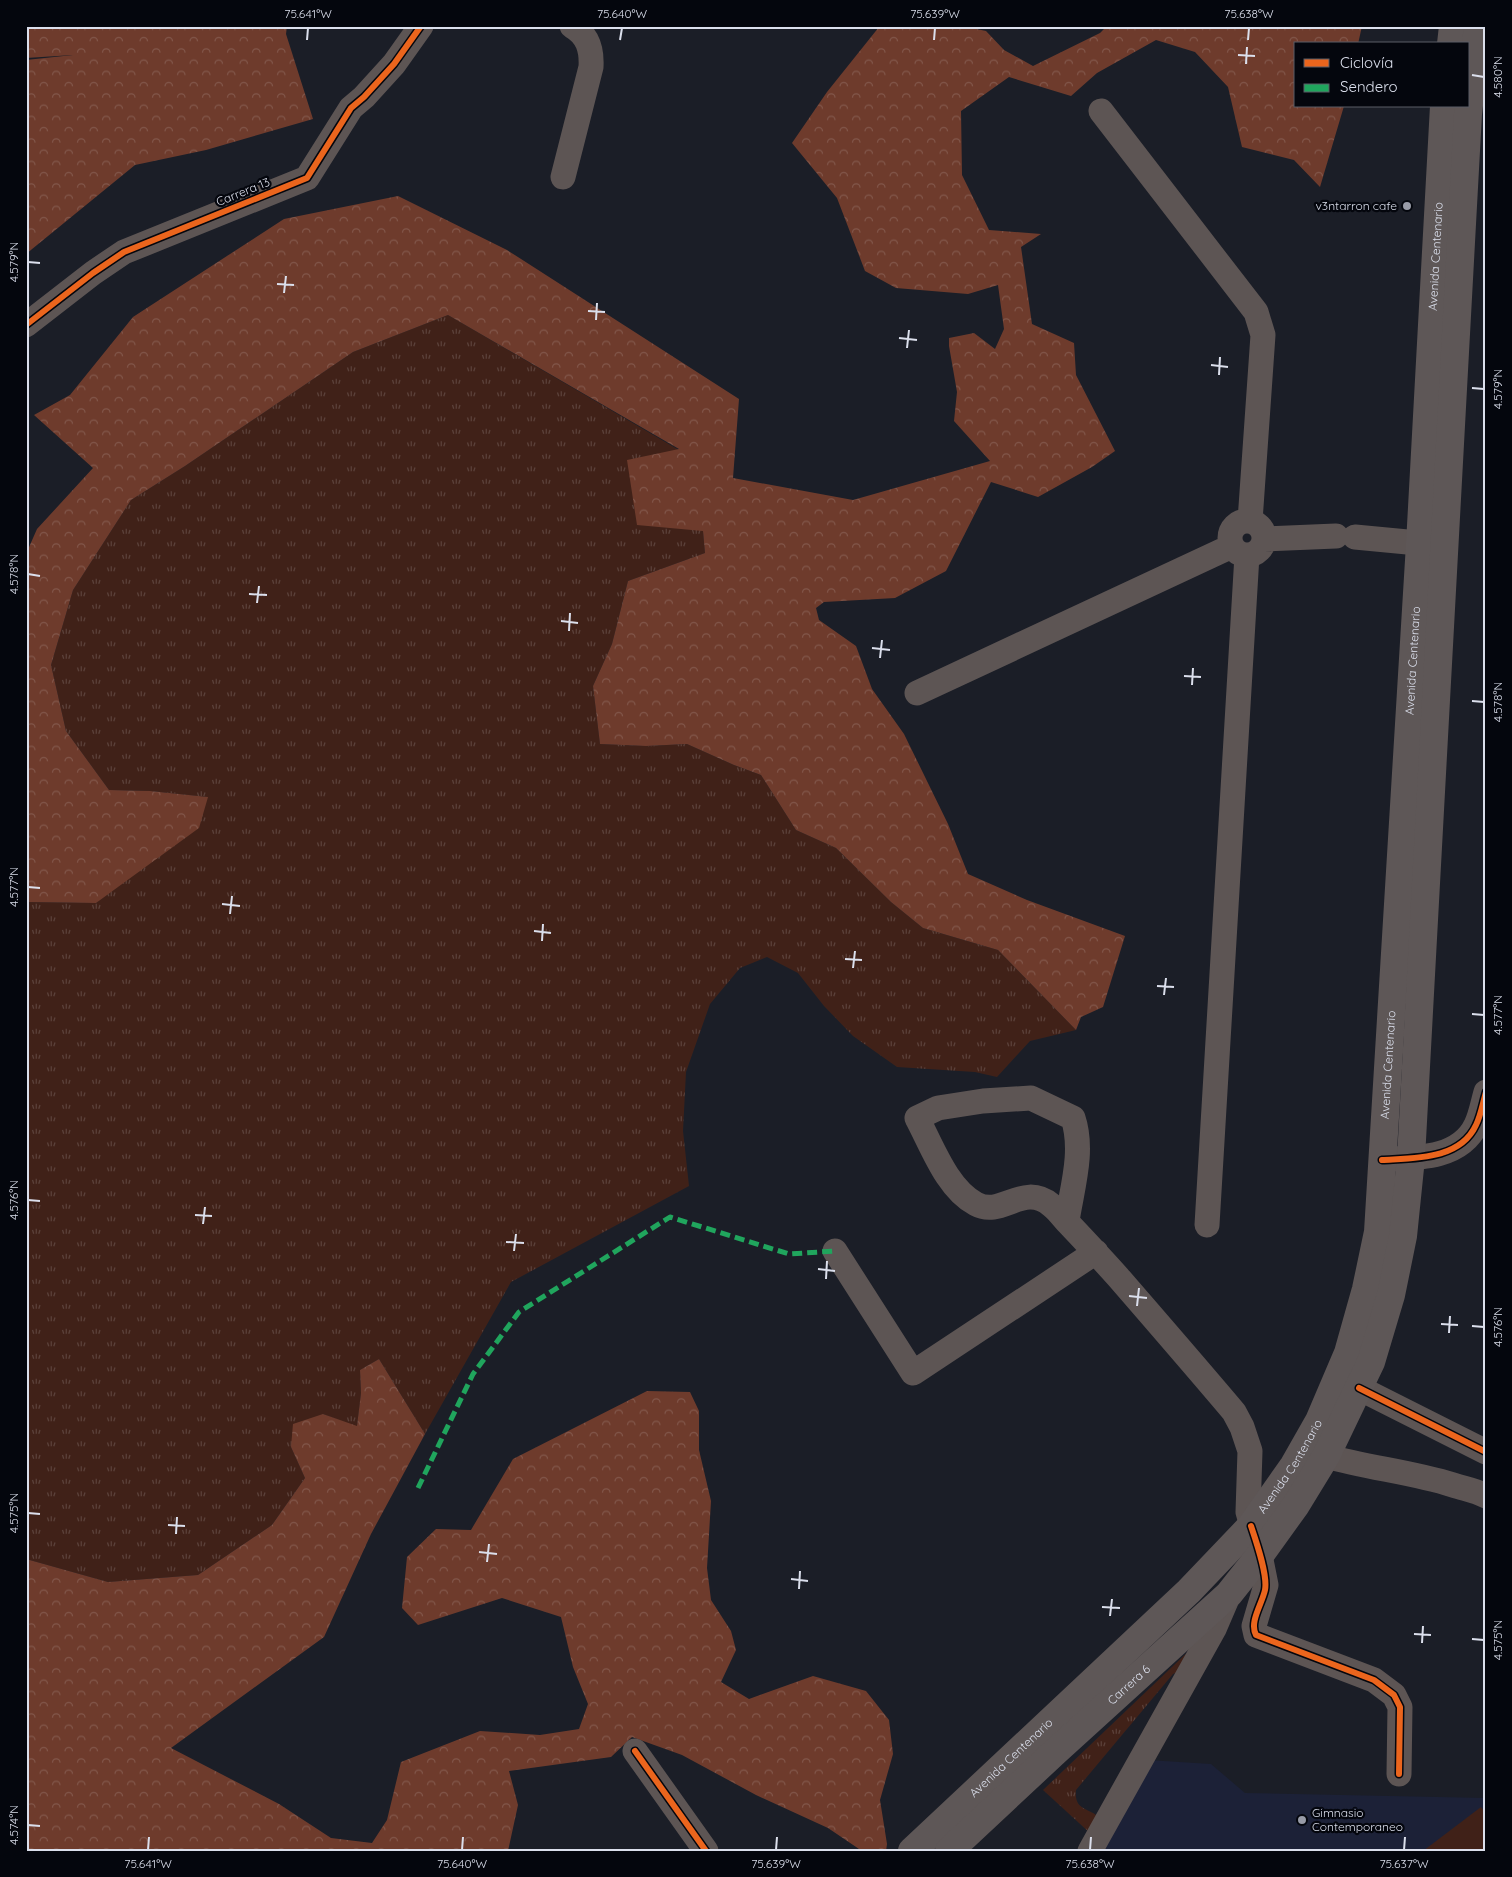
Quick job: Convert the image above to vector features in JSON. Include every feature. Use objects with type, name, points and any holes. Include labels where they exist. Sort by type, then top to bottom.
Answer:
[{"type":"main road","points":[[1451,42],[1453,26]]},
{"type":"main road","points":[[1470,96],[1478,26]]},
{"type":"main road","name":"Avenida Centenario","points":[[912,1851],[1189,1590],[1251,1526],[1294,1465],[1319,1421],[1348,1353],[1366,1289],[1378,1232],[1382,1160],[1432,545],[1444,108]]},
{"type":"main road","points":[[1432,545],[1469,108]]},
{"type":"main road","name":"Carrera 6","points":[[949,1851],[1055,1752],[1230,1594],[1296,1505],[1326,1456],[1371,1362],[1391,1295],[1403,1236],[1411,1158],[1432,545]]},
{"type":"street","name":"Carrera 13","points":[[26,325],[93,273],[124,252],[307,178],[351,108],[364,97],[394,64],[422,26]]},
{"type":"street","points":[[563,177],[591,66],[592,52],[588,42],[572,26]]},
{"type":"street","points":[[1101,111],[1256,312],[1261,322],[1263,335],[1248,540],[1208,1225]]},
{"type":"street","points":[[917,693],[1248,540],[1345,537],[1432,545]]},
{"type":"street","points":[[1382,1160],[1440,1154],[1460,1145],[1476,1126],[1486,1092]]},
{"type":"street","points":[[1066,1221],[1078,1146],[1078,1132],[1073,1118],[1031,1098],[983,1100],[938,1108],[917,1118],[950,1181],[964,1195],[978,1205],[992,1208],[1022,1197],[1037,1197],[1051,1205],[1066,1221],[1096,1252],[1234,1412],[1242,1427],[1250,1451],[1248,1512],[1260,1556],[1266,1589],[1254,1626],[1256,1635],[1374,1680],[1394,1695],[1400,1707],[1399,1774]]},
{"type":"street","points":[[834,1252],[913,1373],[1096,1252]]},
{"type":"street","points":[[1358,1388],[1486,1452]]},
{"type":"street","points":[[1326,1456],[1351,1464],[1433,1478],[1477,1491],[1486,1496]]},
{"type":"street","points":[[1090,1851],[1214,1629],[1230,1594]]},
{"type":"street","points":[[635,1751],[706,1851]]},
{"type":"shaded area","name":"Gimnasio Contemporaneo","points":[[1148,1760],[1211,1764],[1245,1793],[1486,1798],[1486,1851],[1103,1851]]},
{"type":"green space","points":[[26,26],[287,26],[286,34],[313,119],[206,150],[135,165],[26,254],[26,60],[73,55],[26,58]]},
{"type":"green space","points":[[962,26],[986,31],[1004,50],[1033,66],[1100,33],[1107,26],[1362,26],[1358,42],[1294,42],[1294,108],[1343,108],[1320,187],[1294,160],[1242,147],[1228,87],[1195,52],[1156,40],[1097,73],[1071,96],[1009,77],[961,111],[962,175],[989,230],[1041,234],[1021,247],[1032,324],[1074,343],[1076,375],[1115,451],[1092,467],[1038,497],[991,482],[946,571],[895,598],[824,602],[816,608],[819,620],[856,646],[872,689],[904,734],[948,824],[968,874],[1027,900],[1125,936],[1103,1007],[1081,1017],[1076,1030],[998,950],[923,928],[891,902],[836,848],[796,830],[761,775],[687,744],[646,746],[600,744],[593,686],[612,644],[628,581],[705,553],[703,531],[637,525],[627,460],[679,449],[448,315],[353,352],[185,466],[131,500],[73,590],[51,665],[66,731],[109,790],[150,791],[208,797],[199,828],[96,903],[26,902],[26,554],[37,529],[93,468],[34,415],[70,395],[133,317],[284,219],[398,196],[507,250],[739,399],[733,478],[853,500],[990,461],[954,421],[957,392],[949,338],[974,333],[995,349],[1004,329],[998,285],[968,294],[896,288],[865,271],[837,198],[792,143],[827,92],[879,27]]},
{"type":"green space","points":[[448,315],[679,450],[703,531],[705,553],[628,581],[612,644],[593,686],[600,744],[646,746],[687,744],[761,775],[796,830],[836,848],[891,902],[923,928],[998,950],[1076,1030],[1030,1041],[997,1077],[975,1072],[897,1067],[853,1036],[824,1006],[798,973],[767,957],[740,968],[710,1004],[686,1072],[683,1131],[689,1186],[511,1282],[425,1434],[379,1359],[360,1370],[361,1393],[357,1427],[323,1414],[291,1447],[305,1478],[272,1525],[198,1575],[108,1582],[26,1559],[26,902],[96,903],[207,797],[150,791],[109,790],[66,731],[51,665],[73,590],[131,500],[185,466],[353,352]]},
{"type":"green space","points":[[379,1359],[425,1434],[371,1534],[324,1637],[171,1748],[279,1804],[331,1838],[372,1843],[387,1820],[401,1762],[480,1731],[540,1735],[579,1729],[588,1704],[573,1667],[561,1617],[502,1598],[418,1625],[402,1608],[407,1557],[436,1529],[471,1530],[513,1459],[647,1391],[690,1392],[699,1411],[699,1450],[711,1501],[707,1568],[711,1600],[731,1631],[736,1650],[721,1682],[749,1699],[813,1676],[866,1691],[889,1720],[893,1754],[880,1800],[887,1844],[886,1851],[862,1851],[828,1828],[756,1795],[682,1755],[632,1737],[611,1757],[509,1771],[518,1805],[508,1851],[26,1851],[26,1559],[108,1582],[198,1575],[272,1525],[305,1478],[291,1447],[293,1424],[323,1414],[357,1426],[361,1393],[360,1370]]},
{"type":"green space","points":[[1194,1646],[1188,1668],[1173,1674],[1076,1790],[1077,1802],[1100,1818],[1091,1834],[1043,1790]]},
{"type":"green space","points":[[1481,1807],[1486,1814],[1484,1851],[1423,1851]]},
{"type":"marked path","points":[[418,1488],[473,1374],[519,1312],[670,1217],[789,1254],[835,1251]]},
{"type":"cycle path","points":[[26,325],[93,273],[124,252],[307,178],[351,108],[364,97],[394,64],[421,26]]},
{"type":"cycle path","points":[[1382,1160],[1435,1155],[1459,1145],[1469,1136],[1476,1125],[1486,1092]]},
{"type":"cycle path","points":[[1359,1388],[1486,1452]]},
{"type":"cycle path","points":[[1251,1526],[1265,1576],[1265,1590],[1254,1624],[1256,1635],[1374,1680],[1394,1695],[1400,1707],[1399,1774]]},
{"type":"cycle path","points":[[635,1751],[706,1851]]},
{"type":"place","name":"v3ntarron cafe","points":[[1407,206]]},
{"type":"place","name":"Gimnasio Contemporaneo","points":[[1302,1820]]}]
